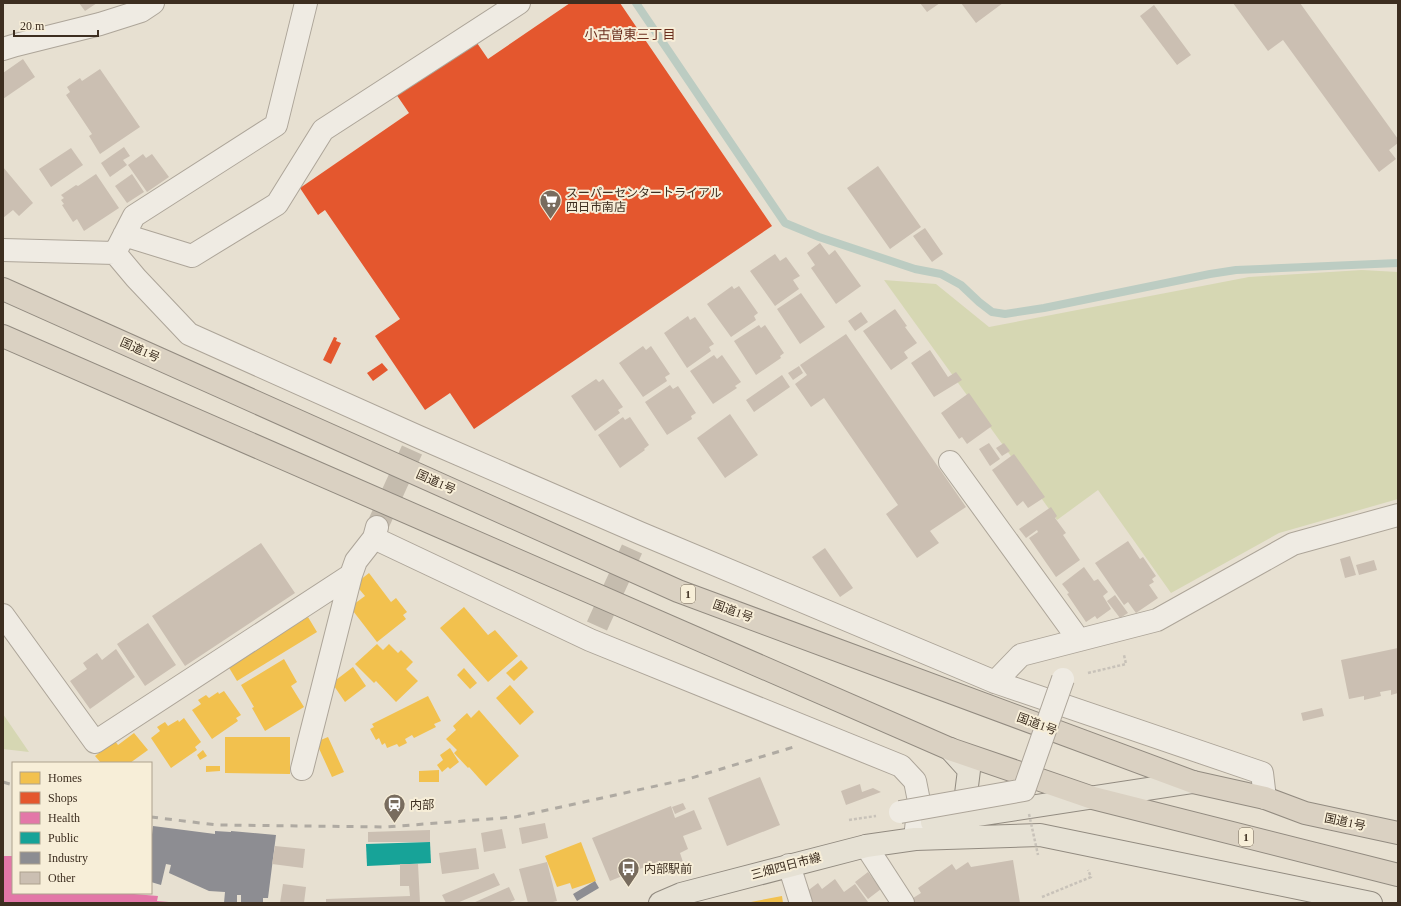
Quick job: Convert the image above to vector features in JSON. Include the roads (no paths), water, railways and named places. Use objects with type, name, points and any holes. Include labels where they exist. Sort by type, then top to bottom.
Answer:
[{"type":"highway","name":"国道1号","points":[[3,289],[678,591],[1193,782],[1265,798],[1305,813],[1398,834]]},
{"type":"highway","name":"1","points":[[3,336],[950,750],[1093,798],[1398,875]]},
{"type":"main road","points":[[915,839],[932,822],[959,811],[966,794],[969,770],[950,750]]},
{"type":"main road","points":[[932,822],[1193,782]]},
{"type":"main road","name":"三畑四日市線","points":[[660,903],[681,894],[866,846],[915,839],[1040,835],[1371,903]]},
{"type":"street","points":[[120,244],[134,216],[276,125],[306,3]]},
{"type":"street","points":[[3,250],[120,244],[192,256],[278,204],[323,130],[519,3]]},
{"type":"street","points":[[3,49],[100,24],[142,6]]},
{"type":"street","points":[[120,244],[136,278],[189,334],[415,444],[636,541],[995,682],[1262,773],[1265,798]]},
{"type":"street","points":[[950,462],[1079,640]]},
{"type":"street","points":[[995,682],[1020,655],[1157,620],[1293,544],[1398,515]]},
{"type":"street","points":[[302,769],[351,576],[356,561],[375,532],[594,633],[901,766],[915,782],[917,788],[919,801],[915,839]]},
{"type":"street","points":[[3,615],[95,742],[351,576]]},
{"type":"street","points":[[900,812],[1024,790],[1063,679]]},
{"type":"street","points":[[866,846],[903,903]]},
{"type":"street","points":[[789,865],[801,903]]},
{"type":"waterway","points":[[636,3],[785,223],[819,237],[915,269],[941,274],[961,285],[992,312],[1005,314],[1044,308],[1236,270],[1398,263]]},
{"type":"tunnel","points":[[377,527],[412,450]]},
{"type":"tunnel","points":[[597,626],[632,549]]},
{"type":"railway","points":[[152,817],[217,825],[386,827],[515,817],[688,779],[797,746]]},
{"type":"railway","points":[[3,782],[12,785]]},
{"type":"place","name":"スーパーセンタートライアル 四日市南店","points":[[550,220]]},
{"type":"place","name":"内部","points":[[395,824]]},
{"type":"place","name":"内部駅前","points":[[629,888]]},
{"type":"district","name":"小古曽東三丁目","points":[[630,34]]}]
